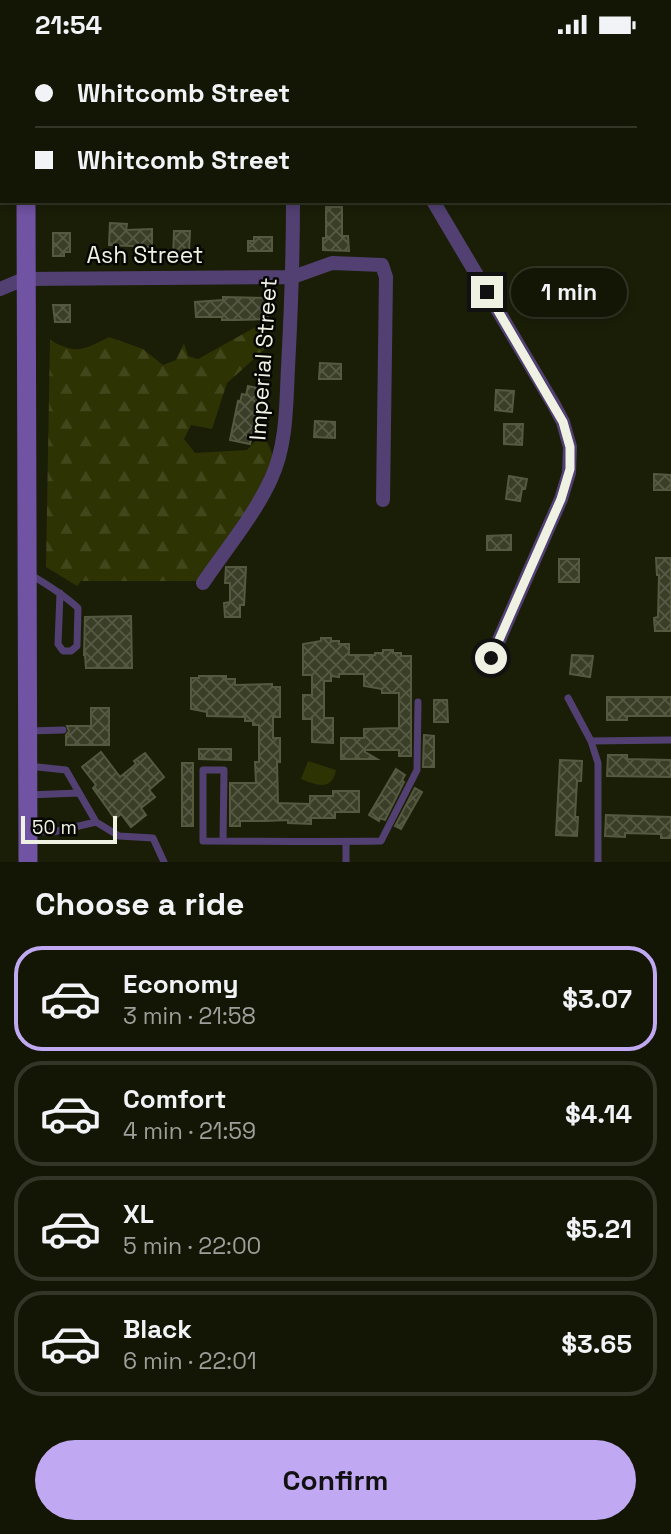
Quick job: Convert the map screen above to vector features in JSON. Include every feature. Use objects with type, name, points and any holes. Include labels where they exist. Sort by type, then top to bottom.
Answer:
[{"type":"street","points":[[26,203],[24,279],[28,862]]},
{"type":"street","name":"Imperial Street","points":[[203,583],[258,503],[272,477],[279,454],[285,420],[293,277],[293,203]]},
{"type":"street","points":[[434,203],[554,405],[563,422],[570,447],[570,469],[561,499],[491,658]]},
{"type":"street","name":"Ash Street","points":[[0,289],[24,279],[293,277],[332,264],[382,265],[386,277],[383,500]]},
{"type":"lane","points":[[27,573],[60,593],[78,608],[77,646],[71,652],[63,651],[58,645],[60,593]]},
{"type":"lane","points":[[568,698],[591,741],[598,763],[598,862]]},
{"type":"lane","points":[[223,841],[224,770],[203,770],[202,841],[346,842],[381,841],[417,770],[418,702]]},
{"type":"lane","points":[[28,731],[63,730]]},
{"type":"lane","points":[[591,741],[671,740]]},
{"type":"lane","points":[[28,766],[66,770],[96,823],[119,836],[153,838],[164,862]]},
{"type":"lane","points":[[28,795],[79,793]]},
{"type":"lane","points":[[28,831],[53,832],[96,823]]},
{"type":"lane","points":[[346,842],[346,862]]},
{"type":"green space","points":[[259,325],[270,329],[275,340],[227,383],[212,429],[191,425],[184,439],[195,453],[247,450],[262,434],[272,454],[264,482],[254,500],[198,581],[81,581],[77,586],[46,567],[50,340],[67,348],[80,349],[109,337],[143,349],[163,365],[176,360],[184,343],[188,356],[198,359]]},
{"type":"green space","points":[[308,761],[336,770],[331,782],[318,785],[301,779]]},
{"type":"building","points":[[326,207],[342,207],[342,236],[348,236],[349,251],[323,250],[323,238],[326,238]]},
{"type":"building","points":[[110,223],[127,224],[126,230],[152,229],[152,247],[109,245]]},
{"type":"building","points":[[174,231],[190,231],[189,251],[183,251],[183,260],[173,260]]},
{"type":"building","points":[[53,233],[70,233],[70,252],[64,252],[64,256],[53,256]]},
{"type":"building","points":[[254,237],[272,237],[272,251],[248,251],[248,241],[254,241]]},
{"type":"building","points":[[223,297],[267,298],[268,319],[222,320],[222,317],[196,317],[195,302],[223,300]]},
{"type":"building","points":[[53,305],[70,305],[70,322],[55,322]]},
{"type":"building","points":[[320,363],[341,364],[341,379],[319,379]]},
{"type":"building","points":[[248,386],[262,389],[250,444],[230,440],[238,401],[240,402],[242,394],[246,395]]},
{"type":"building","points":[[496,390],[514,391],[512,412],[495,410]]},
{"type":"building","points":[[315,421],[335,422],[335,438],[314,437]]},
{"type":"building","points":[[504,424],[523,424],[522,445],[504,444]]},
{"type":"building","points":[[654,474],[671,475],[671,490],[654,490]]},
{"type":"building","points":[[509,476],[527,479],[520,501],[506,499]]},
{"type":"building","points":[[511,535],[511,550],[487,550],[487,536]]},
{"type":"building","points":[[656,558],[670,558],[671,561],[671,631],[655,631],[659,575]]},
{"type":"building","points":[[559,559],[579,559],[579,582],[559,582]]},
{"type":"building","points":[[226,567],[246,567],[244,605],[240,605],[240,617],[225,617],[224,603],[230,602],[230,583],[225,583]]},
{"type":"building","points":[[131,616],[132,668],[86,668],[85,617]]},
{"type":"building","points":[[321,638],[349,644],[349,655],[375,655],[383,653],[383,650],[393,650],[393,653],[401,653],[401,656],[411,656],[411,756],[399,756],[399,750],[365,750],[377,759],[341,759],[341,738],[364,738],[364,729],[399,728],[399,693],[382,693],[382,689],[364,686],[364,674],[339,674],[339,677],[331,676],[331,681],[324,681],[324,718],[333,718],[333,743],[312,742],[312,719],[303,719],[303,695],[312,695],[312,675],[303,675],[303,644],[321,641]]},
{"type":"building","points":[[572,655],[593,656],[590,677],[570,674]]},
{"type":"building","points":[[226,676],[226,679],[235,679],[235,685],[272,684],[272,687],[280,687],[280,717],[273,717],[273,738],[280,738],[280,762],[277,762],[278,803],[310,804],[310,796],[333,796],[333,791],[359,791],[359,812],[335,812],[335,818],[311,818],[311,824],[288,823],[288,820],[240,821],[240,826],[230,826],[230,783],[256,783],[259,725],[253,725],[253,721],[245,721],[245,717],[207,716],[207,712],[191,709],[191,678]]},
{"type":"building","points":[[607,697],[671,697],[671,716],[627,716],[627,720],[607,720]]},
{"type":"building","points":[[434,700],[447,700],[448,722],[434,722]]},
{"type":"building","points":[[91,708],[109,708],[109,745],[66,745],[69,731],[67,726],[91,726]]},
{"type":"building","points":[[424,735],[434,736],[434,767],[423,767]]},
{"type":"building","points":[[199,749],[231,749],[231,760],[199,759]]},
{"type":"building","points":[[101,752],[120,777],[145,753],[164,777],[149,790],[155,797],[141,808],[146,815],[131,827],[121,814],[115,819],[93,788],[96,785],[82,767]]},
{"type":"building","points":[[608,755],[627,755],[627,759],[671,760],[671,777],[607,776]]},
{"type":"building","points":[[560,760],[582,761],[581,781],[577,781],[577,836],[556,835]]},
{"type":"building","points":[[182,763],[193,763],[193,826],[182,826]]},
{"type":"building","points":[[396,769],[405,775],[402,780],[404,782],[385,820],[380,818],[379,821],[369,815]]},
{"type":"building","points":[[415,788],[422,792],[401,829],[395,826]]},
{"type":"building","points":[[606,815],[671,817],[671,838],[661,838],[661,834],[625,833],[625,837],[605,836]]},
{"type":"route","points":[[487,292],[554,405],[563,422],[570,447],[570,469],[561,499],[491,658]]}]
